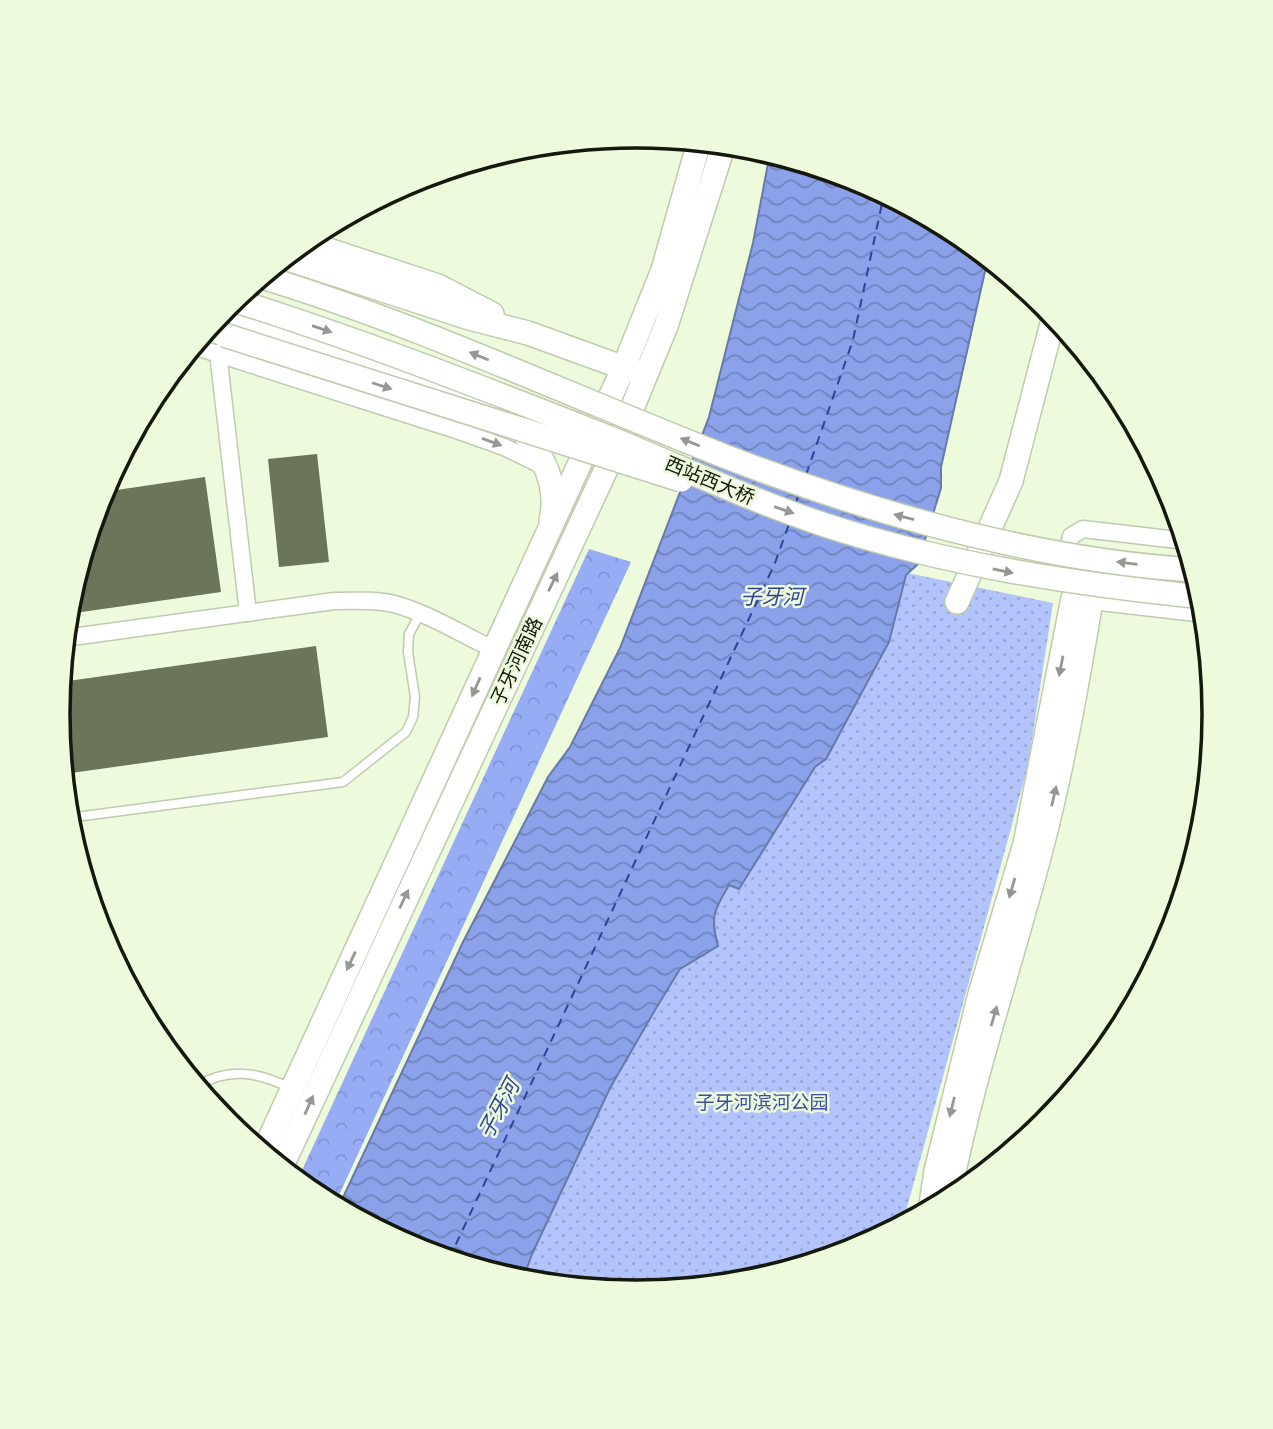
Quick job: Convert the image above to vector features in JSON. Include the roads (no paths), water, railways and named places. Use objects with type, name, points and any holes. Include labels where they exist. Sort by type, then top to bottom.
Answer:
[{"type":"main road","name":"子牙河南路","points":[[267,1144],[621,374],[663,271],[696,151]]},
{"type":"main road","name":"子牙河南路","points":[[285,1159],[619,442],[647,376],[691,253],[721,155]]},
{"type":"main road","points":[[317,246],[438,286],[528,334]]},
{"type":"main road","points":[[297,262],[585,353],[621,374],[647,376]]},
{"type":"main road","name":"西站西大桥","points":[[273,280],[332,298],[725,456],[874,509],[1052,552],[1184,569]]},
{"type":"main road","name":"西站西大桥","points":[[246,304],[386,351],[508,397],[746,497],[876,540],[1052,580],[1190,596]]},
{"type":"main road","points":[[219,333],[260,325],[591,442],[619,442],[625,412],[621,374]]},
{"type":"main road","points":[[957,602],[1011,481],[1051,329]]},
{"type":"main road","points":[[218,333],[646,471],[746,497]]},
{"type":"main road","points":[[501,411],[529,439],[545,467],[554,502],[547,537]]},
{"type":"main road","points":[[952,1186],[981,1060],[1042,847],[1063,757],[1082,600]]},
{"type":"main road","points":[[932,1197],[980,994],[1025,845],[1082,600]]},
{"type":"street","points":[[218,333],[504,447],[596,492]]},
{"type":"street","points":[[217,334],[248,612]]},
{"type":"street","points":[[1175,540],[1083,529],[1071,536],[1061,581],[1082,600],[1193,613]]},
{"type":"street","points":[[76,636],[334,601],[372,601],[393,604],[420,614],[493,649]]},
{"type":"lane","points":[[80,816],[343,782],[406,732],[413,717],[415,697],[408,652],[409,634],[420,614]]},
{"type":"lane","points":[[206,1082],[227,1073],[246,1073],[269,1077],[293,1089]]},
{"type":"water","name":"子牙河","points":[[768,164],[819,178],[887,206],[951,243],[986,269],[941,467],[941,488],[917,565],[906,575],[889,642],[826,759],[815,767],[739,889],[729,885],[715,914],[714,928],[718,946],[680,969],[655,1010],[610,1088],[526,1270],[490,1262],[420,1238],[342,1199],[463,942],[548,777],[570,747],[620,648],[709,417],[753,243]]},
{"type":"park label","name":"子牙河滨河公园","points":[[762,1102]]}]
